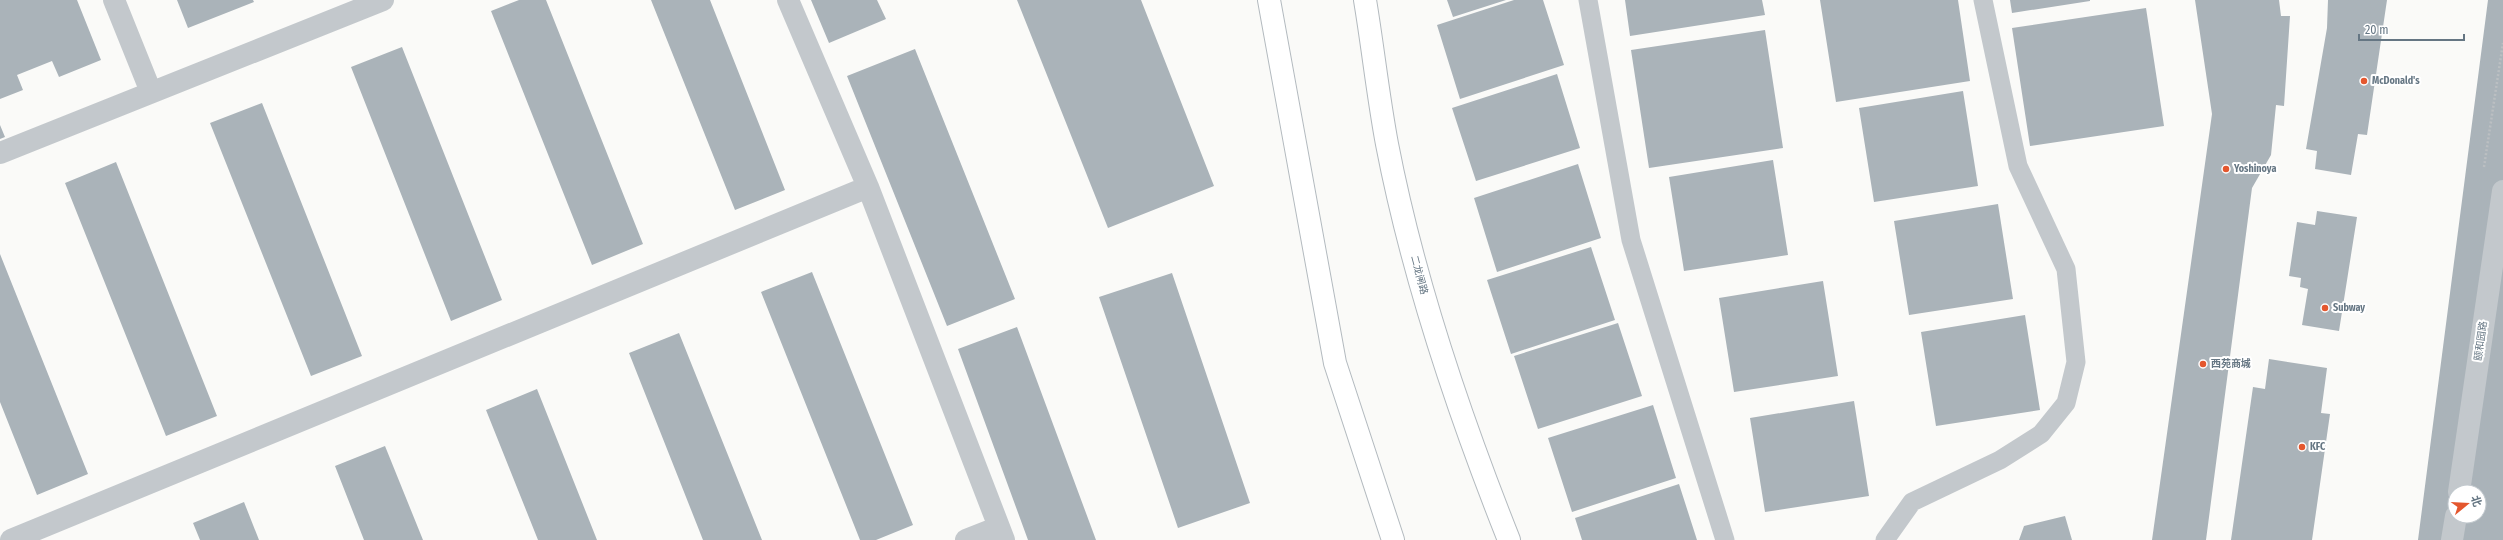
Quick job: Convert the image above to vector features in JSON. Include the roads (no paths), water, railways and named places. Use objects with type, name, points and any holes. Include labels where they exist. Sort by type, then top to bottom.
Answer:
[{"type":"main road","points":[[1269,0],[1335,363],[1393,540]]},
{"type":"main road","name":"二龙闸路","points":[[1365,0],[1387,144],[1421,283],[1474,451],[1509,540]]},
{"type":"street","points":[[114,0],[151,92]]},
{"type":"street","points":[[0,152],[384,0]]},
{"type":"street","points":[[788,0],[868,187],[1002,534],[966,540]]},
{"type":"street","points":[[11,540],[868,187]]},
{"type":"street","name":"颐和园路","points":[[2460,484],[2503,191]]},
{"type":"street","points":[[2452,540],[2455,524]]},
{"type":"lane","points":[[1588,0],[1631,240],[1725,540]]},
{"type":"lane","points":[[1885,540],[1912,502],[2000,460],[2041,434],[2066,404],[2076,362],[2066,269],[2018,166],[1983,0]]},
{"type":"place","name":"McDonald's","points":[[2364,81]]},
{"type":"place","name":"Yoshinoya","points":[[2226,169]]},
{"type":"place","name":"Subway","points":[[2325,308]]},
{"type":"place","name":"西苑商城","points":[[2203,364]]},
{"type":"place","name":"KFC","points":[[2302,447]]}]
